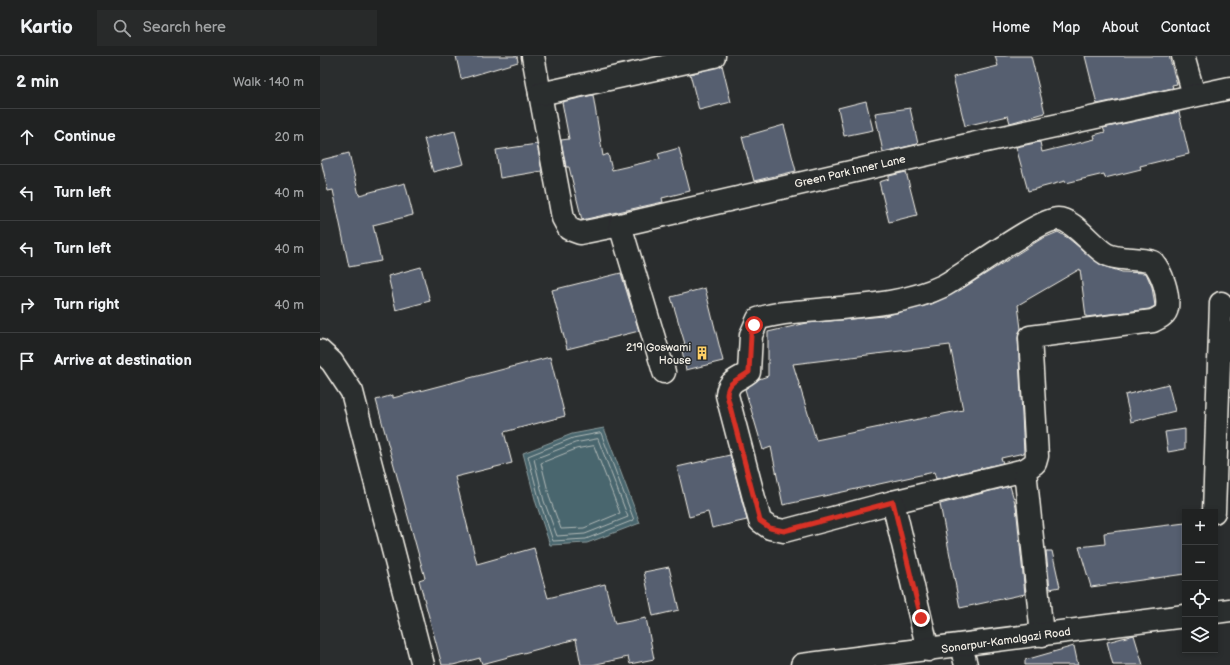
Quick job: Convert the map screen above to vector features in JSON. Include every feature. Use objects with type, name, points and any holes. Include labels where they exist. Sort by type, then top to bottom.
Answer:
[{"type":"street","name":"Green Park Inner Lane","points":[[533,56],[563,218],[569,229],[580,233],[985,141],[1230,88]]},
{"type":"street","points":[[540,94],[714,56]]},
{"type":"street","points":[[1183,56],[1194,95]]},
{"type":"street","points":[[1058,219],[1068,221],[1094,246],[1107,255],[1153,262],[1158,268],[1165,288],[1167,309],[1162,316],[1153,321],[1030,338],[1037,456],[1034,463],[1025,470],[893,502],[784,531],[770,528],[760,521],[727,395],[728,388],[731,382],[743,377],[749,372],[751,335],[754,325],[758,319],[774,314],[902,299],[930,291],[958,277],[1037,227],[1058,219]]},
{"type":"street","points":[[620,225],[664,372]]},
{"type":"street","points":[[1214,509],[1221,303]]},
{"type":"street","points":[[320,351],[332,362],[352,392],[423,665]]},
{"type":"street","points":[[1025,470],[1042,635]]},
{"type":"street","points":[[893,502],[928,650]]},
{"type":"street","points":[[1218,612],[1230,610]]},
{"type":"street","name":"Sonarpur-Kamalgazi Road","points":[[802,665],[928,650],[964,655],[1042,635],[1182,616]]},
{"type":"water","points":[[604,428],[640,523],[587,543],[550,545],[536,503],[523,453],[572,434]]},
{"type":"building","points":[[456,56],[517,56],[518,62],[461,79]]},
{"type":"building","points":[[995,56],[1031,56],[1045,113],[1010,123],[1008,116],[965,126],[953,77],[998,66]]},
{"type":"building","points":[[1085,56],[1169,56],[1177,84],[1172,85],[1173,88],[1097,104]]},
{"type":"building","points":[[722,65],[731,102],[699,110],[690,74]]},
{"type":"building","points":[[593,95],[603,156],[608,154],[612,170],[660,159],[658,154],[679,148],[690,191],[662,198],[663,202],[582,220],[569,167],[566,167],[561,140],[569,139],[562,102]]},
{"type":"building","points":[[866,101],[873,130],[844,136],[838,108]]},
{"type":"building","points":[[910,108],[918,144],[883,152],[875,113]]},
{"type":"building","points":[[1179,112],[1189,154],[1140,166],[1141,169],[1105,178],[1104,174],[1066,183],[1065,181],[1028,191],[1016,147],[1040,142],[1042,152],[1095,139],[1094,135],[1105,132],[1103,128]]},
{"type":"building","points":[[784,125],[796,171],[754,181],[742,137]]},
{"type":"building","points":[[455,131],[464,164],[433,172],[424,139]]},
{"type":"building","points":[[537,144],[542,171],[500,178],[496,150]]},
{"type":"building","points":[[349,153],[359,195],[405,183],[413,215],[373,225],[381,261],[349,267],[333,190],[328,191],[321,160]]},
{"type":"building","points":[[906,172],[917,215],[889,222],[879,182],[889,179],[889,176]]},
{"type":"building","points":[[1058,232],[1068,238],[1101,265],[1122,272],[1146,273],[1152,287],[1155,306],[1149,309],[1086,317],[1080,269],[1018,305],[1021,329],[1018,338],[1024,453],[1001,458],[1003,463],[936,479],[934,472],[783,505],[771,447],[763,450],[745,389],[759,379],[768,376],[768,332],[807,323],[884,316],[932,304],[960,290],[1041,239]],"holes":[[[950,345],[963,410],[816,440],[793,364]]]},
{"type":"building","points":[[421,267],[430,301],[396,310],[388,276]]},
{"type":"building","points":[[621,273],[639,331],[567,349],[552,290]]},
{"type":"building","points":[[705,288],[723,361],[686,370],[681,345],[685,344],[671,297]]},
{"type":"building","points":[[550,357],[565,416],[504,432],[512,463],[455,477],[477,564],[534,548],[548,598],[605,584],[615,624],[646,618],[654,659],[630,664],[628,657],[592,665],[581,665],[576,639],[482,664],[480,658],[453,665],[442,665],[419,580],[425,578],[376,400],[393,395],[393,398]]},
{"type":"building","points":[[1168,384],[1175,411],[1131,422],[1125,395]]},
{"type":"building","points":[[1185,429],[1185,449],[1168,452],[1165,432]]},
{"type":"building","points":[[730,455],[747,520],[712,528],[708,512],[689,517],[677,467]]},
{"type":"building","points":[[1010,486],[1016,506],[1025,594],[960,608],[940,504]]},
{"type":"building","points":[[1182,523],[1182,574],[1091,587],[1079,547],[1105,544],[1104,533]]},
{"type":"building","points":[[1046,551],[1052,551],[1060,587],[1050,589]]},
{"type":"building","points":[[669,567],[679,610],[653,616],[644,572]]},
{"type":"building","points":[[1134,635],[1143,665],[1113,665],[1107,642]]},
{"type":"building","points":[[1074,646],[1078,665],[1025,665],[1025,660]]},
{"type":"place","name":"219 Goswami House","points":[[702,353]]},
{"type":"route","points":[[754,325],[751,335],[751,364],[749,372],[743,377],[731,382],[727,395],[760,521],[770,528],[784,531],[893,502],[921,618]]}]
